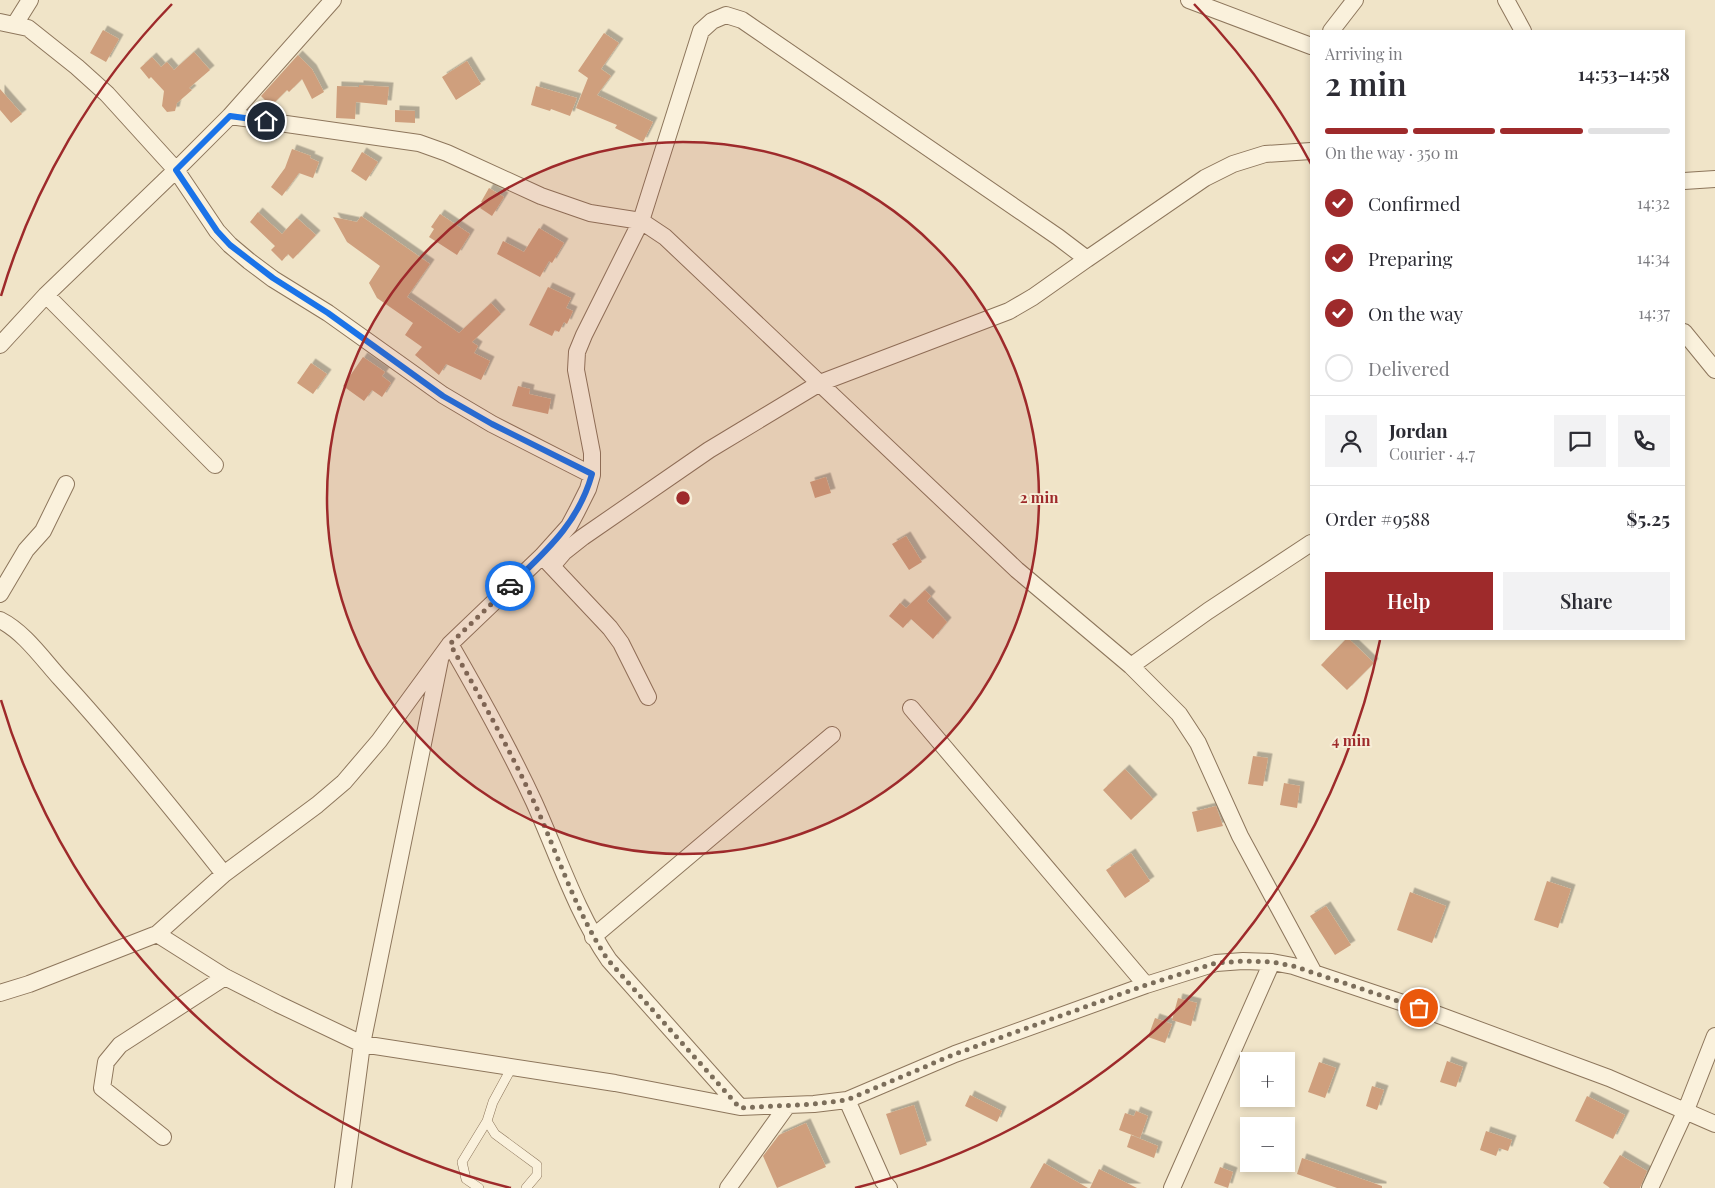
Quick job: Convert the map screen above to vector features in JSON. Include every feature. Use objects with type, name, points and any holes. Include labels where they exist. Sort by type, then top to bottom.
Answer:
[{"type":"street","points":[[30,0],[8,23],[28,28],[77,66],[107,94],[176,170],[217,231],[230,245],[265,273],[328,313],[443,396],[492,424],[592,474]]},
{"type":"street","points":[[0,345],[46,295],[230,116],[333,0]]},
{"type":"street","points":[[1189,0],[1310,46]]},
{"type":"street","points":[[1332,30],[1355,0]]},
{"type":"street","points":[[1506,0],[1521,30]]},
{"type":"street","points":[[547,561],[588,489],[592,474],[592,453],[576,370],[578,352],[584,335],[641,221],[701,31],[712,21],[726,15],[742,20],[1058,237],[1087,259]]},
{"type":"street","points":[[230,116],[420,143],[447,153],[541,196],[590,213],[641,221],[666,237],[1017,570],[1131,666],[1179,714],[1198,743],[1240,836],[1314,973]]},
{"type":"street","points":[[0,993],[29,984],[157,934],[224,874],[317,805],[344,782],[379,741],[446,650],[547,561],[564,552],[582,536],[709,450],[820,383],[1009,311],[1033,297],[1204,178],[1233,164],[1265,154],[1310,151]]},
{"type":"street","points":[[1685,181],[1715,179]]},
{"type":"street","points":[[46,295],[214,465]]},
{"type":"street","points":[[1685,333],[1715,370]]},
{"type":"street","points":[[0,594],[26,550],[43,531],[66,484]]},
{"type":"street","points":[[1131,666],[1208,611],[1310,544]]},
{"type":"street","points":[[547,561],[610,628],[621,643],[648,697]]},
{"type":"street","points":[[0,620],[17,631],[96,718],[158,790],[224,874]]},
{"type":"street","points":[[446,650],[498,728],[534,802],[593,937],[608,960],[740,1108]]},
{"type":"street","points":[[343,1188],[362,1044],[446,650]]},
{"type":"street","points":[[911,708],[1146,985]]},
{"type":"street","points":[[593,937],[832,735]]},
{"type":"street","points":[[157,934],[225,976],[278,1004],[362,1044],[615,1083],[740,1108],[788,1106],[847,1100],[955,1054],[1146,985],[1216,963],[1272,962],[1293,966],[1436,1014],[1609,1078],[1715,1124]]},
{"type":"street","points":[[1172,1188],[1272,962]]},
{"type":"street","points":[[164,1137],[102,1088],[106,1062],[120,1045],[225,976]]},
{"type":"street","points":[[1650,1188],[1686,1110],[1715,1036]]},
{"type":"street","points":[[847,1100],[883,1181],[889,1188]]},
{"type":"street","points":[[728,1188],[788,1106]]},
{"type":"lane","points":[[479,1188],[466,1179],[462,1162],[487,1121],[493,1102],[512,1067]]},
{"type":"lane","points":[[487,1121],[494,1134],[538,1165],[537,1175],[526,1188]]},
{"type":"building","points":[[103,30],[119,39],[106,62],[90,53]]},
{"type":"building","points":[[604,33],[619,43],[601,69],[611,76],[597,95],[653,122],[643,142],[615,128],[617,125],[576,108],[588,78],[578,71]]},
{"type":"building","points":[[194,52],[210,70],[189,88],[192,90],[177,103],[175,111],[167,112],[162,106],[164,91],[151,77],[149,79],[140,68],[152,57],[161,67],[167,62],[174,70]]},
{"type":"building","points":[[298,55],[312,69],[324,92],[312,99],[302,79],[289,92],[287,90],[271,106],[261,96]]},
{"type":"building","points":[[467,61],[481,84],[456,100],[442,77]]},
{"type":"building","points":[[359,85],[389,87],[387,105],[356,102],[355,119],[336,118],[337,86],[359,87]]},
{"type":"building","points":[[536,86],[577,98],[570,116],[551,109],[550,111],[531,105]]},
{"type":"building","points":[[0,89],[22,114],[11,123],[0,110]]},
{"type":"building","points":[[395,110],[415,111],[415,123],[395,122]]},
{"type":"building","points":[[292,149],[311,156],[310,158],[319,162],[313,178],[299,173],[282,196],[271,187],[285,168]]},
{"type":"building","points":[[362,152],[378,162],[366,181],[351,171]]},
{"type":"building","points":[[489,188],[504,197],[492,216],[480,208],[483,203],[481,202]]},
{"type":"building","points":[[258,212],[282,234],[297,218],[316,235],[293,259],[288,254],[282,261],[271,250],[275,246],[250,222]]},
{"type":"building","points":[[440,214],[470,234],[457,255],[429,237],[434,229],[431,227]]},
{"type":"building","points":[[361,216],[430,264],[407,297],[459,333],[491,303],[501,314],[472,342],[478,346],[474,353],[490,361],[481,380],[446,364],[439,375],[415,355],[422,347],[405,335],[413,323],[377,298],[369,283],[380,266],[347,242],[333,217],[357,222]]},
{"type":"building","points":[[539,228],[564,243],[552,263],[549,261],[540,277],[497,254],[503,241],[524,252]]},
{"type":"building","points":[[548,287],[571,298],[566,308],[573,311],[567,324],[564,322],[559,332],[555,330],[552,336],[529,325]]},
{"type":"building","points":[[363,357],[385,372],[382,376],[391,383],[382,397],[372,390],[364,401],[343,386]]},
{"type":"building","points":[[311,363],[327,374],[313,394],[297,383]]},
{"type":"building","points":[[518,386],[530,389],[529,394],[551,399],[548,414],[512,406]]},
{"type":"building","points":[[826,477],[831,493],[815,498],[810,482]]},
{"type":"building","points":[[906,536],[922,562],[909,570],[892,544]]},
{"type":"building","points":[[925,590],[931,596],[927,601],[947,622],[933,639],[911,619],[903,628],[889,616],[900,603],[906,608]]},
{"type":"building","points":[[1345,640],[1350,640],[1374,663],[1347,690],[1321,665]]},
{"type":"building","points":[[1253,756],[1268,758],[1263,786],[1248,784]]},
{"type":"building","points":[[1125,769],[1153,799],[1131,820],[1103,790]]},
{"type":"building","points":[[1284,783],[1300,786],[1297,808],[1280,805]]},
{"type":"building","points":[[1216,806],[1223,826],[1197,832],[1192,812]]},
{"type":"building","points":[[1131,853],[1150,881],[1125,898],[1106,870]]},
{"type":"building","points":[[1547,881],[1571,889],[1558,928],[1534,920]]},
{"type":"building","points":[[1410,892],[1446,906],[1432,943],[1397,930]]},
{"type":"building","points":[[1326,906],[1351,945],[1335,955],[1310,916]]},
{"type":"building","points":[[1178,998],[1197,1003],[1191,1026],[1172,1020]]},
{"type":"building","points":[[1155,1018],[1172,1024],[1165,1043],[1148,1037]]},
{"type":"building","points":[[1447,1061],[1463,1067],[1456,1087],[1440,1082]]},
{"type":"building","points":[[1319,1062],[1336,1068],[1325,1098],[1308,1092]]},
{"type":"building","points":[[1372,1086],[1384,1090],[1377,1110],[1366,1106]]},
{"type":"building","points":[[970,1095],[1002,1111],[997,1122],[965,1106]]},
{"type":"building","points":[[1587,1096],[1625,1115],[1613,1139],[1575,1121]]},
{"type":"building","points":[[914,1105],[927,1145],[900,1155],[886,1114]]},
{"type":"building","points":[[1136,1111],[1148,1116],[1140,1138],[1119,1130],[1125,1113],[1134,1116]]},
{"type":"building","points":[[806,1123],[826,1167],[777,1188],[763,1156],[779,1135]]},
{"type":"building","points":[[1486,1131],[1512,1140],[1508,1151],[1499,1148],[1496,1156],[1480,1150]]},
{"type":"building","points":[[1131,1135],[1158,1146],[1154,1158],[1127,1147]]},
{"type":"building","points":[[1620,1155],[1647,1171],[1640,1188],[1610,1188],[1603,1183]]},
{"type":"building","points":[[1302,1158],[1382,1186],[1382,1188],[1337,1188],[1297,1174]]},
{"type":"building","points":[[1044,1163],[1088,1188],[1030,1188]]},
{"type":"building","points":[[1220,1167],[1233,1172],[1228,1188],[1214,1183]]},
{"type":"building","points":[[1099,1169],[1137,1188],[1090,1188]]},
{"type":"way so far","points":[[510,586],[450,644],[498,728],[534,802],[593,937],[608,960],[740,1108],[788,1106],[847,1100],[955,1054],[1146,985],[1216,963],[1272,962],[1293,966],[1419,1008]]},
{"type":"route","points":[[266,121],[230,116],[176,170],[217,231],[249,261],[328,313],[443,396],[492,424],[592,474],[588,489],[568,526],[542,556],[510,586]]}]
